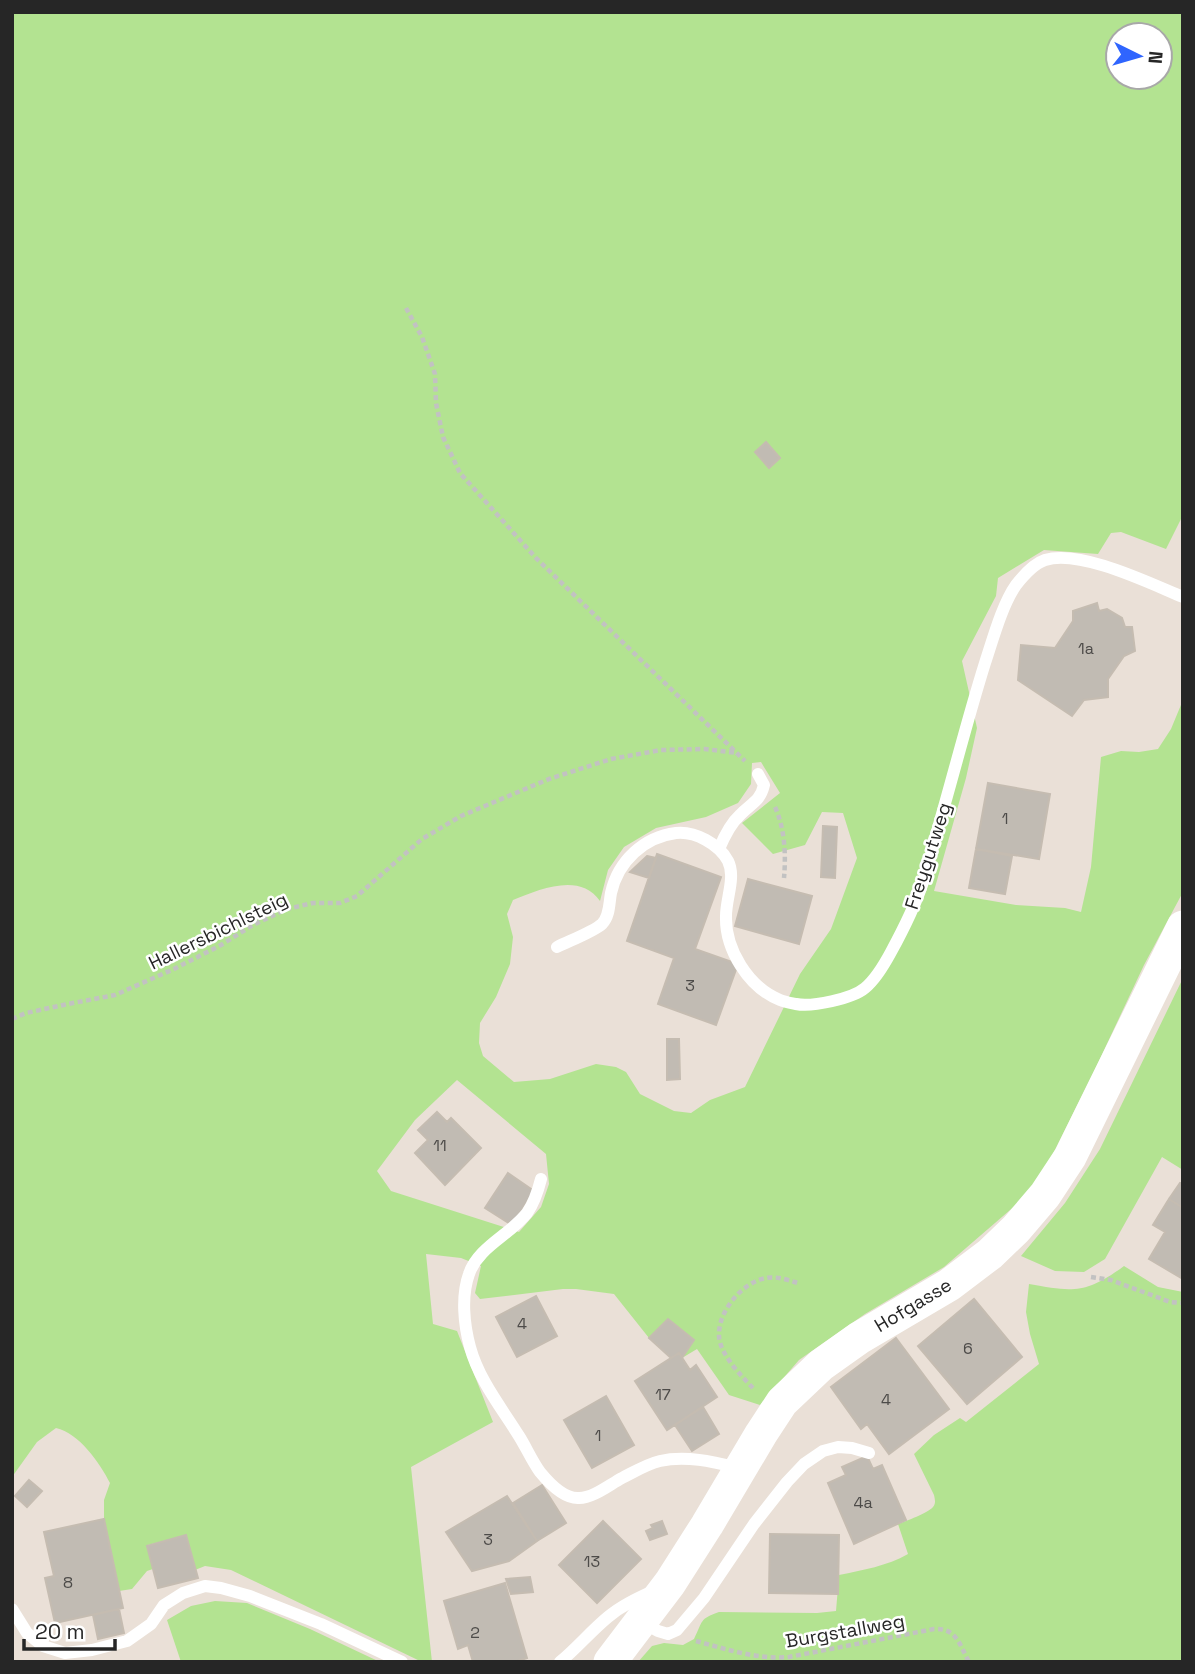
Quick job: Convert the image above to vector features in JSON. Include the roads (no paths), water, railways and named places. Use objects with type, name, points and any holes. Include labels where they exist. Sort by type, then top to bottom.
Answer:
[{"type":"main road","name":"Hofgasse","points":[[610,1662],[655,1628],[670,1583],[782,1402],[830,1358],[949,1285],[990,1254],[1038,1203],[1070,1157],[1183,927]]},
{"type":"lane","name":"Freygutweg","points":[[719,849],[729,862],[727,935],[734,954],[764,991],[781,1001],[803,1005],[837,1000],[864,989],[881,970],[902,932],[923,883],[984,666],[1014,587],[1029,570],[1045,561],[1062,559],[1085,561],[1123,572],[1183,597]]},
{"type":"lane","points":[[557,947],[602,924],[608,914],[617,875],[628,859],[644,844],[680,833],[694,835],[719,849],[739,816],[762,795],[761,779]]},
{"type":"lane","points":[[541,1179],[527,1213],[475,1262],[468,1275],[464,1298],[470,1348],[485,1384],[541,1473],[568,1497],[580,1499],[647,1465],[662,1461],[697,1460],[740,1468]]},
{"type":"lane","points":[[655,1628],[677,1630],[692,1614],[754,1524],[786,1482],[804,1464],[823,1451],[838,1447],[869,1452]]},
{"type":"lane","points":[[560,1662],[625,1604],[670,1583]]},
{"type":"lane","points":[[12,1609],[27,1633],[43,1646],[65,1653],[127,1642],[150,1624],[164,1605],[183,1593],[205,1586],[221,1588],[250,1596],[321,1624],[402,1662]]}]
